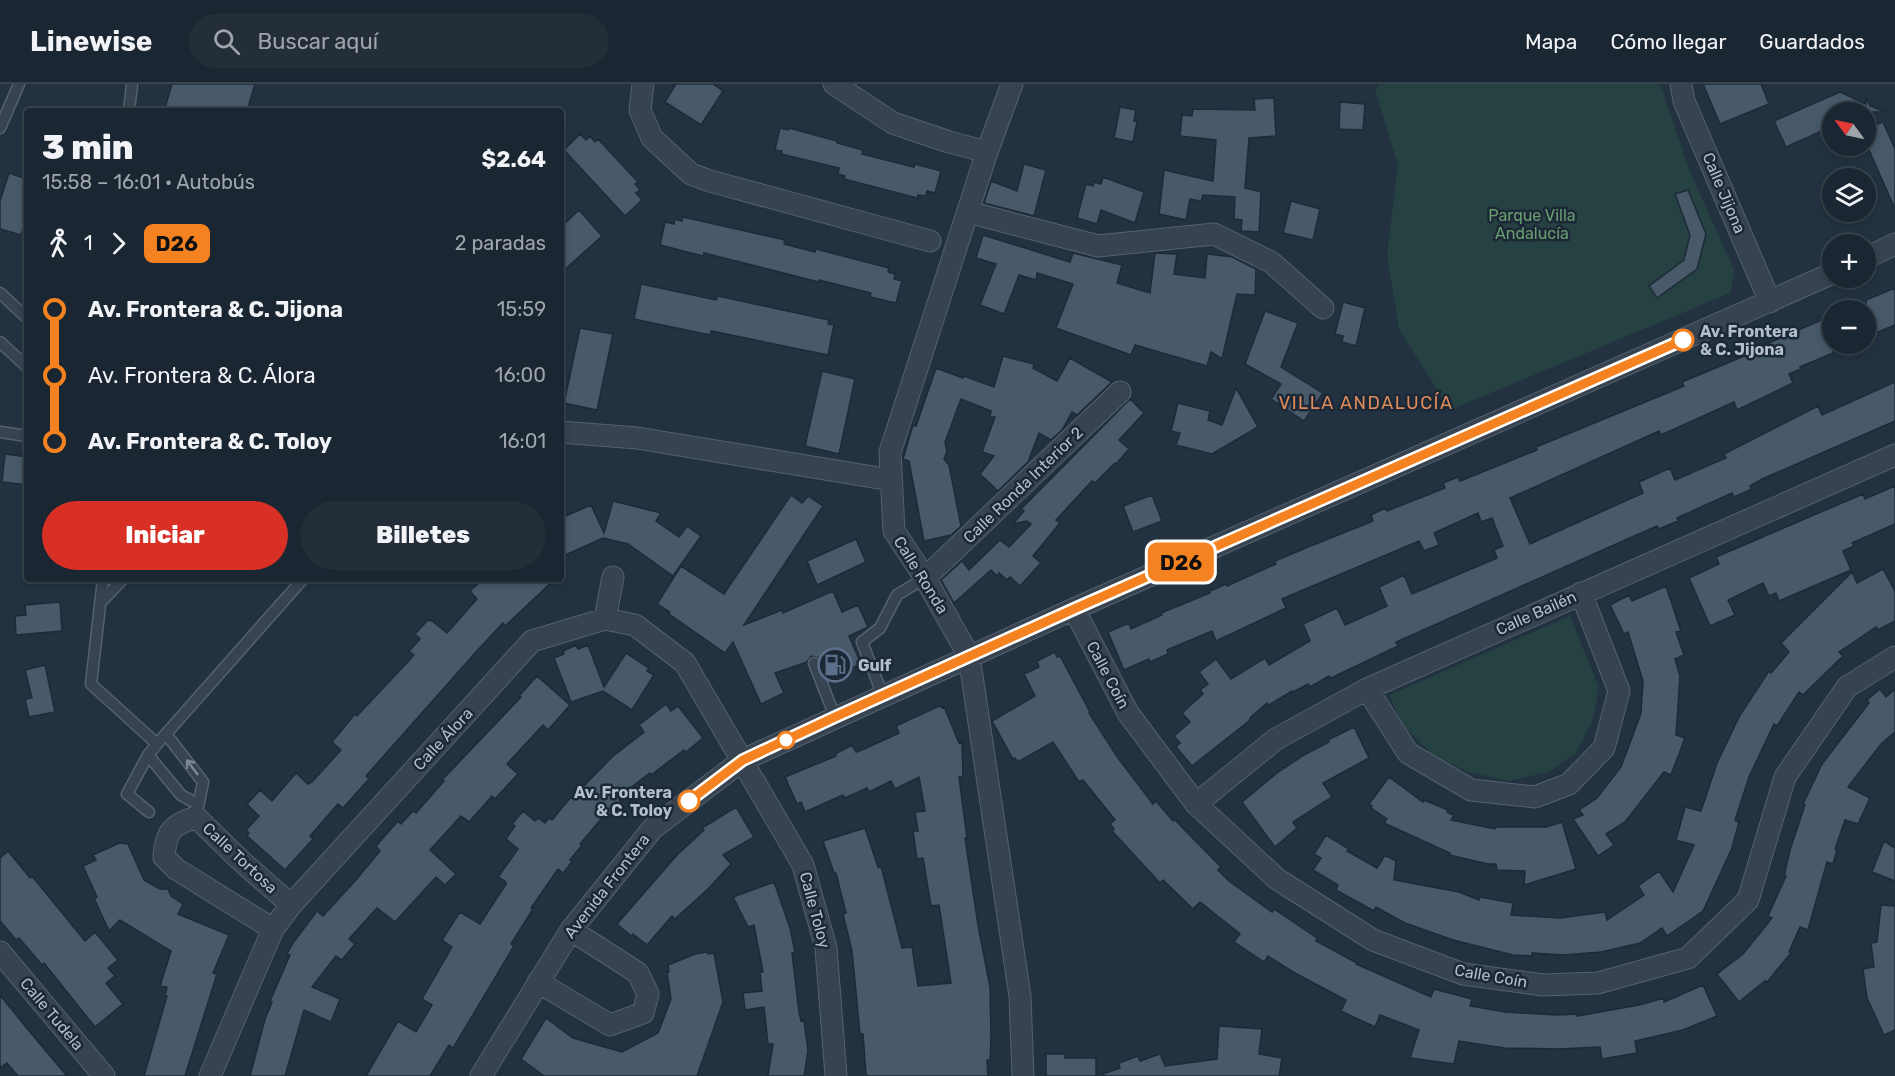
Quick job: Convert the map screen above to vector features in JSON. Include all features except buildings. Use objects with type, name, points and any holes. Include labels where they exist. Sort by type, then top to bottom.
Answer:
[{"type":"street","points":[[643,84],[640,110],[652,138],[691,174],[710,182],[930,241]]},
{"type":"street","points":[[834,84],[893,123],[987,152]]},
{"type":"street","name":"Calle Ronda","points":[[1012,84],[987,152],[890,452],[894,531],[925,578],[969,656],[1020,996],[1023,1076]]},
{"type":"street","name":"Calle Jijona","points":[[1680,84],[1684,101],[1770,302]]},
{"type":"street","points":[[968,212],[1098,246],[1214,234],[1271,262],[1323,308]]},
{"type":"street","points":[[1876,253],[1895,244]]},
{"type":"street","name":"Avenida Frontera","points":[[481,1076],[571,930],[653,828],[743,760],[1074,609],[1822,278]]},
{"type":"street","name":"Calle Ronda Interior 2","points":[[925,578],[1120,392]]},
{"type":"street","points":[[564,432],[637,438],[891,480]]},
{"type":"street","name":"Calle Bailén","points":[[1196,804],[1276,739],[1367,689],[1895,455]]},
{"type":"street","points":[[605,619],[613,577]]},
{"type":"street","points":[[1367,689],[1408,753],[1471,790],[1535,797],[1569,784],[1604,748],[1618,691],[1581,593]]},
{"type":"street","name":"Calle Coín","points":[[1074,609],[1128,713],[1196,804],[1277,879],[1373,940],[1463,974],[1543,985],[1598,983],[1688,958],[1748,900],[1785,777],[1847,687],[1895,657]]},
{"type":"street","name":"Calle Álora","points":[[210,1076],[273,930],[291,905],[532,641],[605,619],[635,625],[685,663],[743,760]]},
{"type":"street","name":"Calle Toloy","points":[[743,760],[803,865],[826,948],[836,1076]]},
{"type":"street","name":"Calle Tortosa","points":[[273,930],[176,869],[164,857],[165,838],[178,823],[196,811],[239,859],[291,905]]},
{"type":"street","points":[[538,982],[610,1024],[643,1013],[648,994],[638,973],[571,930]]},
{"type":"street","name":"Calle Tudela","points":[[0,952],[104,1076]]},
{"type":"lane","points":[[0,128],[19,84]]},
{"type":"lane","points":[[129,108],[132,84]]},
{"type":"lane","points":[[0,293],[24,315]]},
{"type":"lane","points":[[0,342],[24,364]]},
{"type":"lane","points":[[0,432],[24,436]]},
{"type":"lane","points":[[883,696],[862,642],[880,628],[897,595],[925,578]]},
{"type":"lane","points":[[103,582],[91,684],[157,744]]},
{"type":"lane","points":[[100,603],[120,582]]},
{"type":"lane","points":[[149,812],[127,794],[148,755],[300,582]]},
{"type":"lane","points":[[814,663],[835,717]]},
{"type":"lane","points":[[166,735],[203,782],[196,811]]},
{"type":"lane","points":[[148,755],[196,811]]},
{"type":"green space","name":"Parque Villa Andalucía","points":[[1380,84],[1660,84],[1689,169],[1735,272],[1730,293],[1450,410],[1399,329],[1387,256],[1398,165],[1375,90]]},
{"type":"green space","points":[[1570,616],[1599,688],[1592,722],[1576,753],[1548,772],[1509,781],[1469,772],[1435,757],[1403,726],[1389,695]]},
{"type":"bus line","name":"D26","points":[[689,801],[743,760],[835,717],[1683,340]]},
{"type":"place","name":"Av. Frontera & C. Jijona","points":[[1683,340]]},
{"type":"place","name":"Gulf","points":[[835,665]]},
{"type":"place","name":"Av. Frontera & C. Toloy","points":[[689,801]]},
{"type":"district","name":"VILLA ANDALUCÍA","points":[[1366,403]]}]
